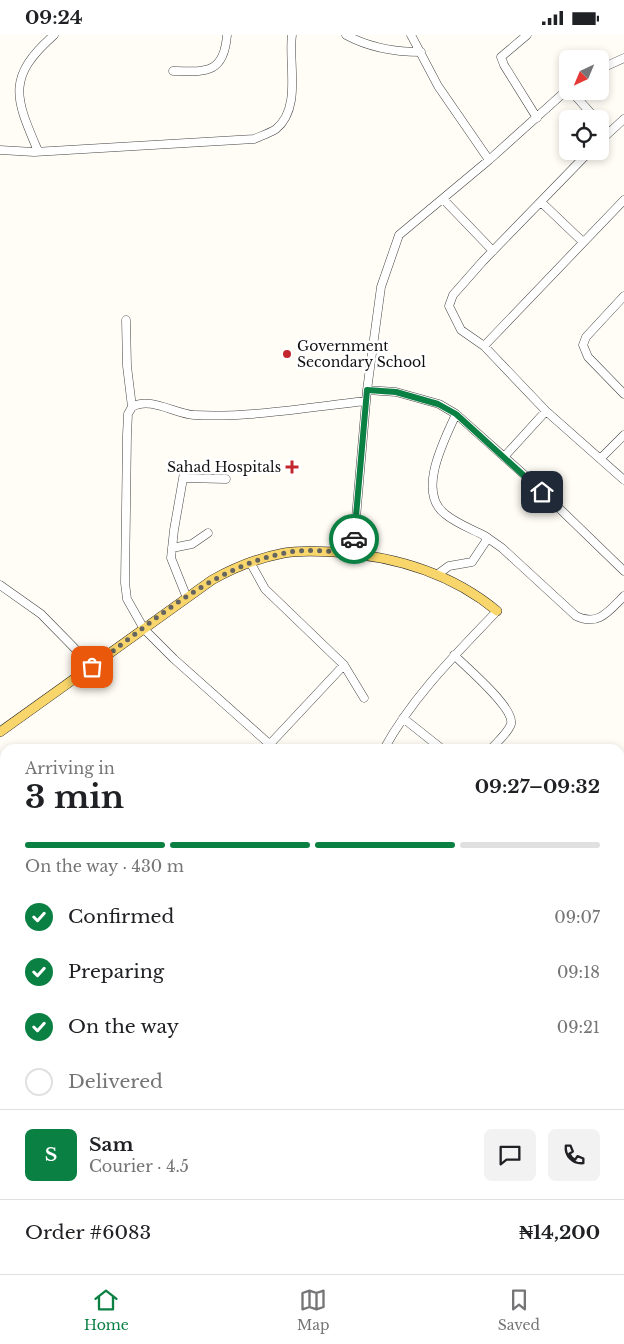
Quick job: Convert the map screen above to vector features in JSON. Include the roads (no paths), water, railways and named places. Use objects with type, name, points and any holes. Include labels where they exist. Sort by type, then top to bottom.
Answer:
[{"type":"main road","points":[[0,732],[212,579],[250,562],[286,553],[314,551],[353,553],[402,562],[438,574],[480,597],[497,611]]},
{"type":"street","points":[[38,151],[20,108],[18,94],[28,61],[54,35]]},
{"type":"street","points":[[173,71],[202,72],[214,67],[225,54],[227,35]]},
{"type":"street","points":[[0,150],[38,151],[254,139],[276,129],[285,117],[290,104],[292,35]]},
{"type":"street","points":[[346,35],[365,44],[395,52],[421,52]]},
{"type":"street","points":[[411,35],[457,115],[489,160]]},
{"type":"street","points":[[527,35],[501,57],[537,118]]},
{"type":"street","points":[[609,65],[624,58]]},
{"type":"street","points":[[353,553],[367,390],[381,287],[399,235],[559,99]]},
{"type":"street","points":[[578,100],[588,110]]},
{"type":"street","points":[[609,131],[624,119]]},
{"type":"street","points":[[581,160],[453,295],[450,306],[462,329],[484,346],[546,411],[624,480]]},
{"type":"street","points":[[443,199],[493,251]]},
{"type":"street","points":[[484,346],[624,200]]},
{"type":"street","points":[[540,202],[582,242]]},
{"type":"street","points":[[622,301],[586,337],[583,345],[584,351],[624,394]]},
{"type":"street","points":[[126,320],[127,366],[132,407],[128,414],[127,435],[125,590],[127,599],[144,629],[174,659],[270,744]]},
{"type":"street","points":[[367,390],[396,392],[438,404],[456,414],[624,571]]},
{"type":"street","points":[[132,407],[145,404],[194,415],[260,412],[366,401]]},
{"type":"street","points":[[504,457],[546,411]]},
{"type":"street","points":[[456,414],[435,462],[432,479],[437,507],[444,514],[485,536],[502,548],[576,616],[585,621],[602,617],[624,597]]},
{"type":"street","points":[[601,459],[624,435]]},
{"type":"street","points":[[185,467],[171,558],[187,598]]},
{"type":"street","points":[[183,478],[226,479]]},
{"type":"street","points":[[172,548],[192,544],[208,533]]},
{"type":"street","points":[[438,574],[449,566],[472,562],[486,541],[485,536]]},
{"type":"street","points":[[250,562],[265,589],[344,665],[364,698]]},
{"type":"street","points":[[0,585],[40,614],[92,667]]},
{"type":"street","points":[[387,744],[403,718],[454,655],[497,611]]},
{"type":"street","points":[[454,655],[503,704],[511,716],[510,726],[495,744]]},
{"type":"street","points":[[274,744],[344,665]]},
{"type":"street","points":[[403,718],[436,744]]},
{"type":"place","name":"Government Secondary School","points":[[287,354]]},
{"type":"place","name":"Sahad Hospitals","points":[[292,467]]}]
